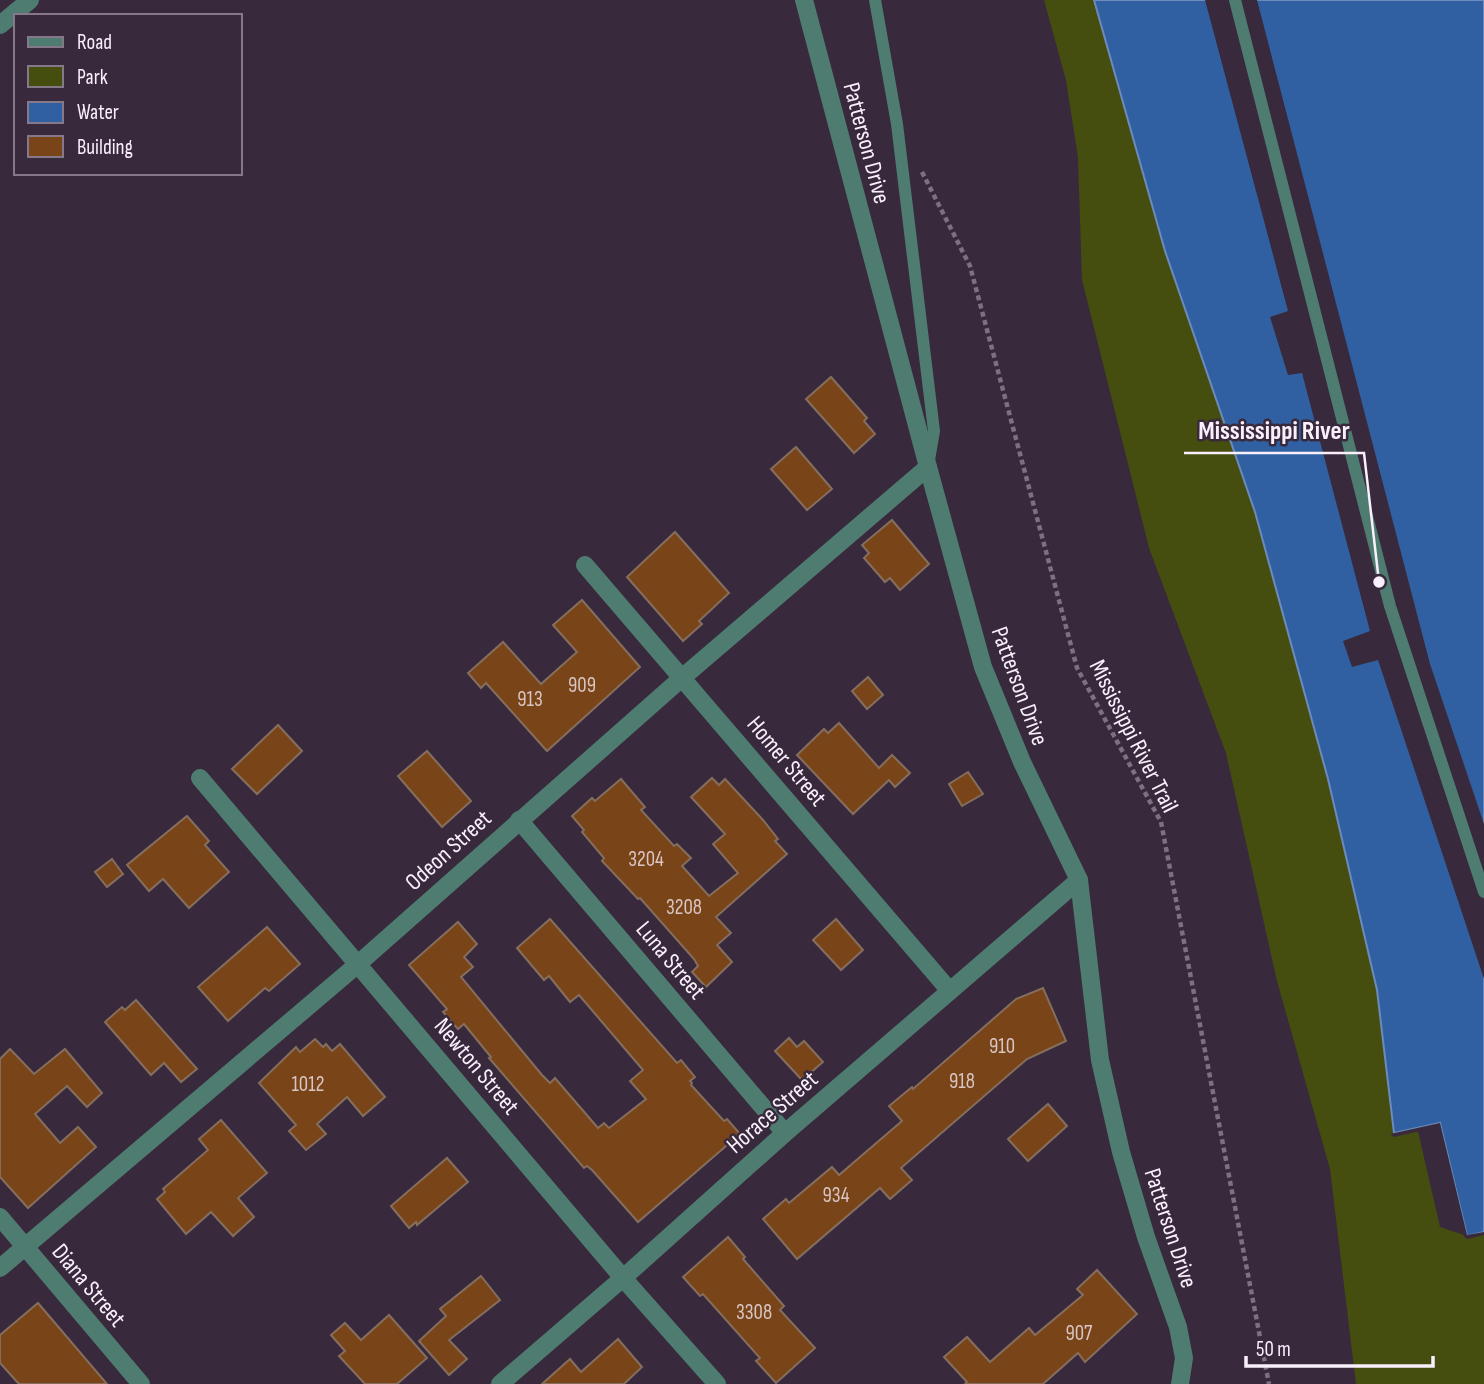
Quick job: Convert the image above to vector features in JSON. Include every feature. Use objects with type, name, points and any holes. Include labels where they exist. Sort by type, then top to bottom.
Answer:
[{"type":"street","points":[[0,25],[30,0]]},
{"type":"street","name":"Patterson Drive","points":[[804,0],[983,667],[1022,762],[1079,880],[1100,1060],[1121,1152],[1146,1237],[1178,1327],[1184,1358],[1177,1382]]},
{"type":"street","name":"Odeon Street","points":[[0,1268],[358,964],[683,677],[928,467]]},
{"type":"street","name":"Homer Street","points":[[585,565],[950,991]]},
{"type":"street","name":"Newton Street","points":[[200,778],[717,1384]]},
{"type":"street","name":"Luna Street","points":[[519,820],[785,1133]]},
{"type":"street","name":"Horace Street","points":[[500,1384],[624,1278],[785,1133],[1079,880]]},
{"type":"street","name":"Diana Street","points":[[0,1217],[141,1384]]},
{"type":"lane","points":[[876,0],[897,124],[934,430],[928,467]]},
{"type":"lane","points":[[1235,0],[1390,606],[1484,892]]},
{"type":"path","name":"Mississippi River Trail","points":[[922,171],[970,266],[1077,668],[1161,822],[1269,1384]]},
{"type":"green space","points":[[1044,0],[1143,0],[1387,997],[1440,1227],[1467,1236],[1484,1232],[1484,1384],[1356,1384],[1330,1169],[1277,981],[1226,753],[1149,548],[1082,280],[1078,157],[1066,80]]},
{"type":"water","points":[[1094,0],[1484,0],[1484,1232],[1467,1236],[1440,1123],[1394,1133],[1377,990],[1328,779],[1255,512],[1165,251]]},
{"type":"pier","points":[[1205,0],[1257,0],[1430,664],[1484,824],[1484,979],[1378,660],[1352,667],[1343,641],[1370,631],[1302,373],[1288,375],[1270,317],[1288,311]]},
{"type":"pier","points":[[1440,1123],[1467,1235],[1484,1232],[1484,1235],[1468,1239],[1464,1237],[1438,1127],[1394,1137],[1390,1134]]},
{"type":"building","points":[[831,377],[867,418],[864,421],[875,434],[854,453],[806,399]]},
{"type":"building","points":[[796,447],[832,489],[807,510],[771,469]]},
{"type":"building","points":[[892,520],[929,564],[900,590],[890,578],[885,582],[864,558],[869,553],[862,545]]},
{"type":"building","points":[[675,532],[729,593],[699,621],[702,624],[683,641],[627,577]]},
{"type":"building","points":[[582,600],[640,667],[547,751],[486,683],[481,688],[468,673],[503,642],[541,684],[577,652],[553,625]]},
{"type":"building","points":[[868,677],[883,695],[867,709],[852,691]]},
{"type":"building","points":[[839,723],[879,768],[892,755],[910,773],[895,787],[889,780],[853,814],[797,755],[824,729],[828,733]]},
{"type":"building","points":[[278,725],[302,751],[257,794],[232,769]]},
{"type":"building","points":[[427,751],[471,801],[442,827],[398,776]]},
{"type":"building","points":[[968,772],[983,794],[962,806],[949,784]]},
{"type":"building","points":[[712,778],[719,785],[725,779],[763,820],[778,839],[775,841],[787,854],[716,917],[731,933],[717,945],[732,962],[706,987],[692,972],[698,966],[694,959],[640,898],[638,899],[602,861],[604,858],[572,816],[592,798],[595,801],[621,779],[645,807],[641,810],[674,846],[677,844],[691,858],[682,866],[709,896],[738,873],[713,844],[725,834],[691,797]]},
{"type":"building","points":[[187,816],[209,841],[205,845],[229,872],[189,908],[163,879],[149,891],[127,865]]},
{"type":"building","points":[[112,859],[123,874],[107,887],[95,872]]},
{"type":"building","points":[[550,919],[677,1063],[681,1060],[695,1077],[690,1081],[691,1085],[724,1121],[727,1119],[740,1134],[638,1222],[592,1170],[587,1166],[584,1168],[489,1058],[491,1057],[464,1024],[458,1029],[443,1012],[447,1009],[409,965],[458,922],[477,944],[464,957],[473,967],[461,977],[542,1075],[550,1083],[555,1078],[598,1128],[604,1123],[609,1128],[646,1099],[630,1081],[643,1070],[579,995],[570,1002],[549,976],[544,980],[517,948]]},
{"type":"building","points":[[836,919],[863,950],[841,970],[813,940]]},
{"type":"building","points":[[267,927],[300,964],[269,991],[265,988],[228,1021],[198,987]]},
{"type":"building","points":[[1043,988],[1066,1041],[1027,1059],[901,1168],[912,1180],[890,1199],[880,1188],[797,1259],[763,1219],[786,1199],[789,1203],[832,1167],[839,1175],[902,1121],[889,1106],[912,1087],[913,1089],[1016,999]]},
{"type":"building","points":[[136,1000],[197,1069],[181,1082],[164,1063],[151,1075],[105,1022],[122,1007],[125,1010]]},
{"type":"building","points":[[789,1038],[797,1047],[804,1041],[823,1062],[802,1080],[775,1051]]},
{"type":"building","points":[[315,1039],[323,1047],[326,1044],[332,1051],[340,1044],[385,1097],[363,1116],[347,1097],[317,1124],[326,1134],[306,1150],[289,1131],[296,1125],[259,1083],[296,1047],[300,1052]]},
{"type":"building","points":[[10,1049],[34,1074],[65,1049],[102,1093],[87,1107],[67,1086],[35,1114],[60,1143],[78,1127],[96,1147],[28,1208],[0,1177],[0,1059]]},
{"type":"building","points":[[1048,1104],[1067,1126],[1028,1161],[1008,1139]]},
{"type":"building","points":[[221,1120],[267,1173],[238,1198],[254,1217],[233,1236],[211,1212],[186,1234],[157,1199],[165,1192],[163,1189],[208,1150],[199,1139]]},
{"type":"building","points":[[447,1158],[468,1182],[417,1225],[416,1222],[409,1228],[391,1206]]},
{"type":"building","points":[[728,1237],[745,1257],[743,1259],[784,1306],[780,1310],[815,1348],[776,1383],[756,1361],[760,1358],[703,1294],[700,1296],[683,1277]]},
{"type":"building","points":[[1097,1270],[1137,1314],[1085,1362],[1078,1353],[1043,1384],[965,1384],[967,1382],[944,1357],[967,1337],[990,1362],[1029,1328],[1035,1335],[1083,1295],[1077,1289]]},
{"type":"building","points":[[481,1276],[500,1300],[449,1340],[467,1359],[449,1375],[419,1341],[446,1316],[440,1309]]},
{"type":"building","points":[[38,1303],[107,1384],[19,1384],[0,1363],[0,1335]]},
{"type":"building","points":[[389,1315],[427,1358],[397,1384],[365,1384],[339,1356],[345,1351],[331,1335],[345,1323],[361,1340]]},
{"type":"building","points":[[618,1339],[642,1367],[624,1384],[542,1384],[570,1359],[581,1372]]},
{"type":"place","name":"Mississippi River","points":[[1379,582]]}]
